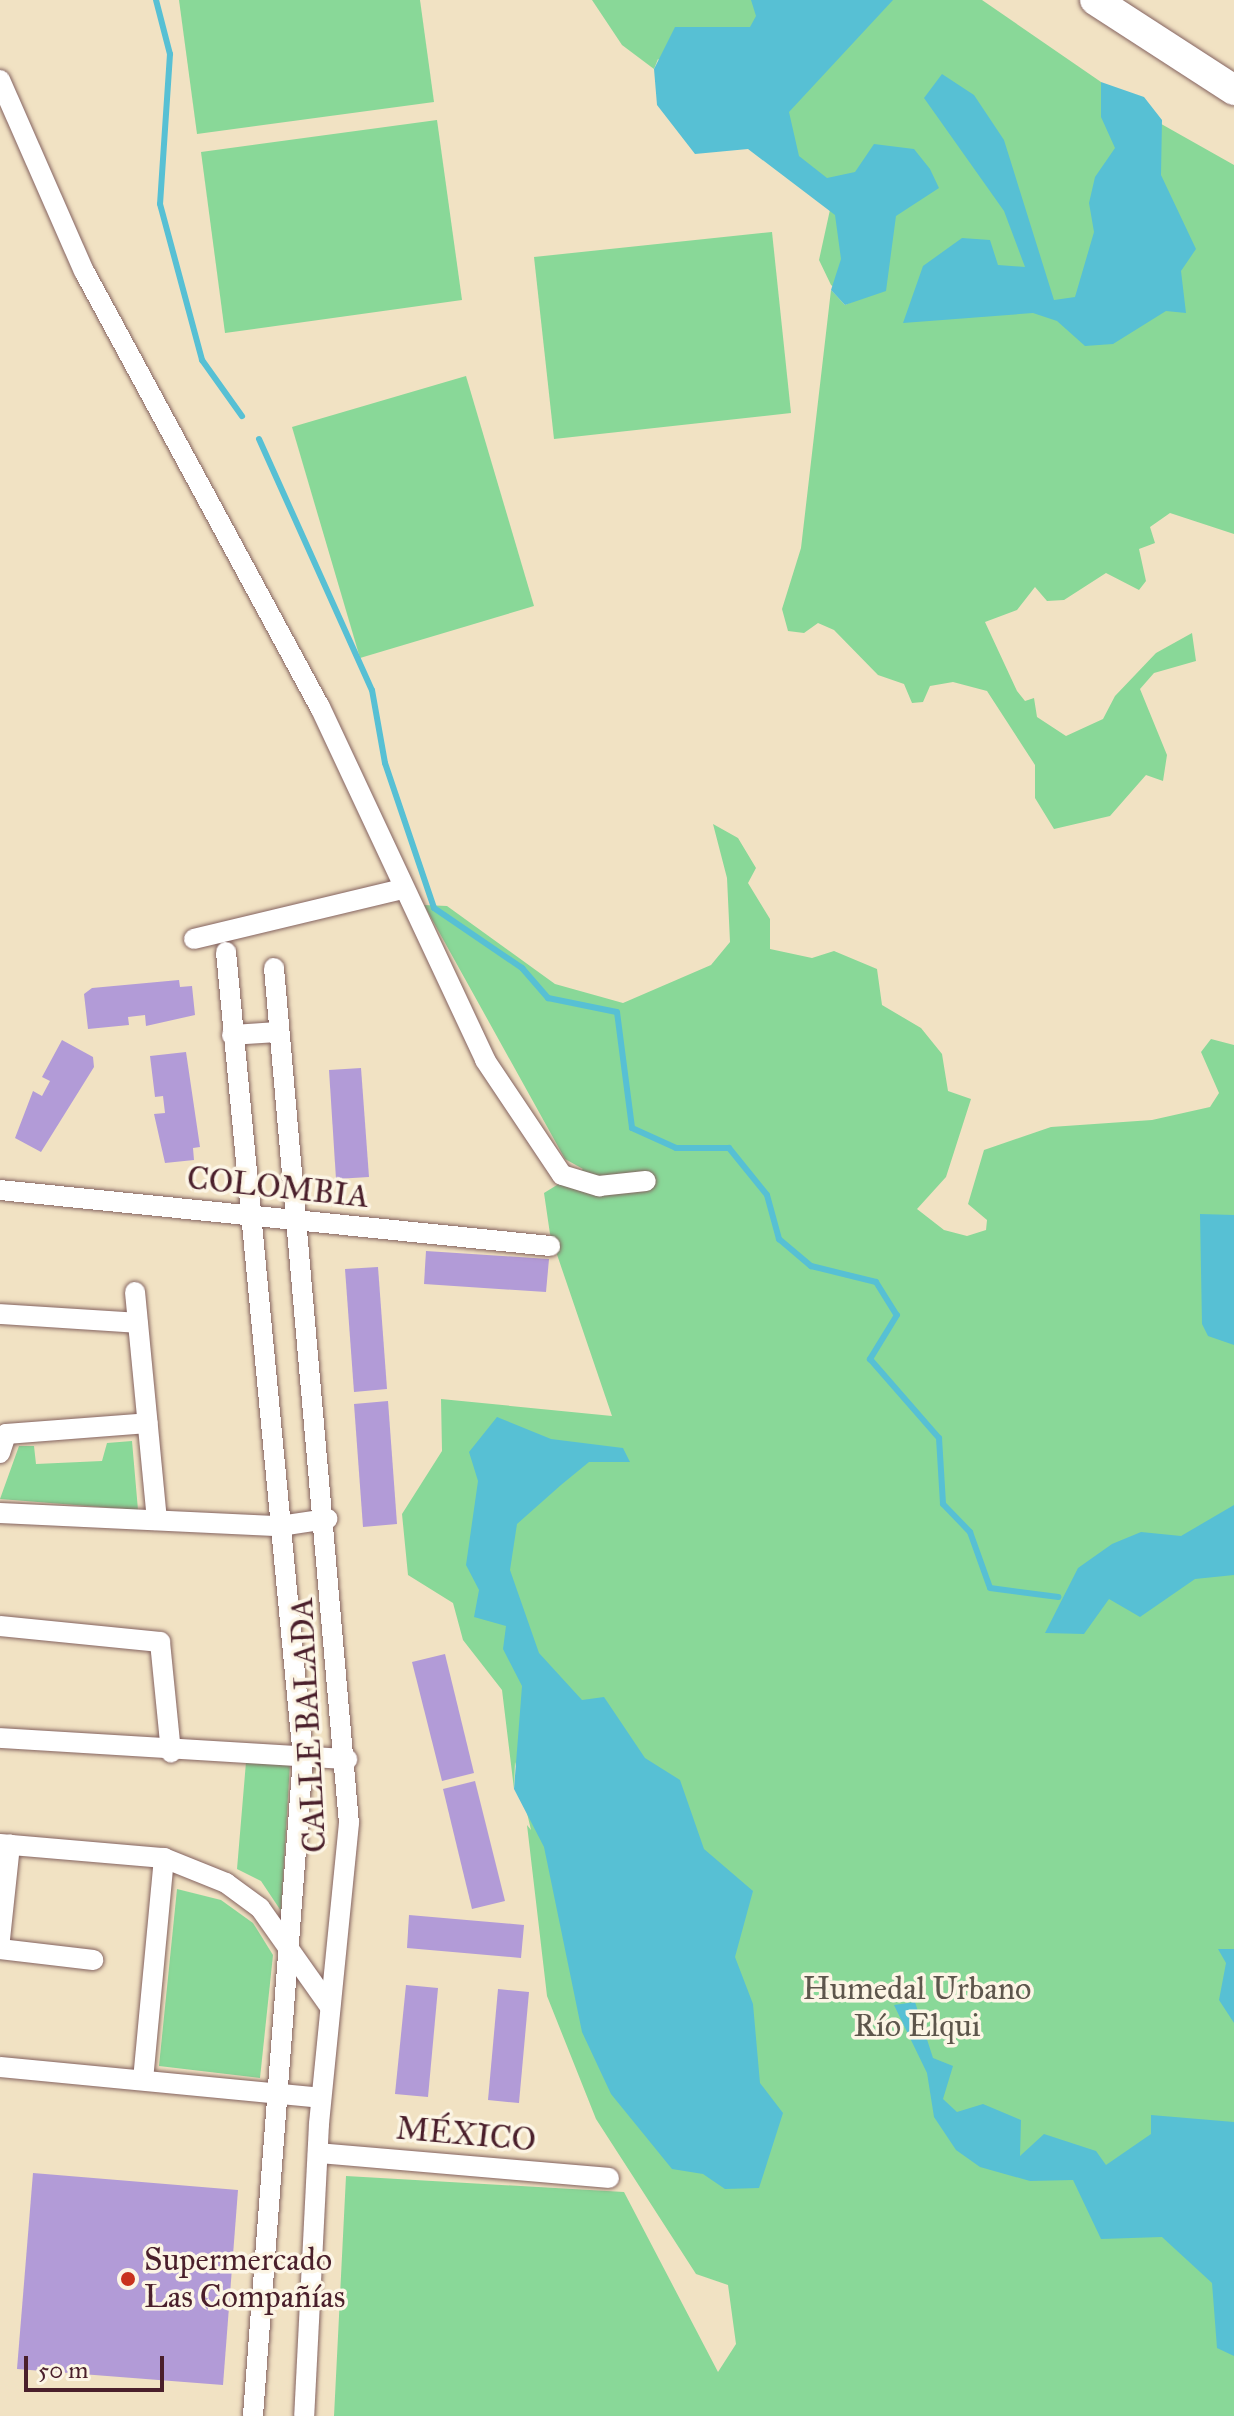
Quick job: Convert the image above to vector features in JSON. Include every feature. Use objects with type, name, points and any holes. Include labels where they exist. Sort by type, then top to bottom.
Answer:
[{"type":"main road","points":[[1095,0],[1234,90]]},
{"type":"street","points":[[0,80],[84,271],[320,707],[485,1060],[562,1175],[599,1186],[646,1181]]},
{"type":"street","points":[[194,939],[403,889]]},
{"type":"street","name":"CALLE BALADA","points":[[226,952],[247,1218],[303,1758],[289,1949],[273,2095],[253,2416]]},
{"type":"street","name":"CALLE BALADA","points":[[274,968],[293,1222],[327,1519],[347,1759],[345,1887],[321,2098],[304,2416]]},
{"type":"street","points":[[232,1035],[279,1032]]},
{"type":"street","name":"COLOMBIA","points":[[0,1190],[247,1218],[550,1246]]},
{"type":"street","points":[[135,1292],[157,1520]]},
{"type":"street","points":[[0,1314],[138,1323]]},
{"type":"street","points":[[0,1453],[6,1434],[148,1423]]},
{"type":"street","points":[[0,1513],[280,1526],[327,1519]]},
{"type":"street","points":[[0,1626],[160,1642],[171,1752]]},
{"type":"street","points":[[0,1738],[171,1752],[347,1759]]},
{"type":"street","points":[[0,1939],[5,1845],[164,1858],[226,1883],[260,1908],[330,2007]]},
{"type":"street","points":[[143,2080],[164,1858]]},
{"type":"street","points":[[0,1949],[93,1960]]},
{"type":"street","points":[[0,2067],[321,2098]]},
{"type":"street","name":"MÉXICO","points":[[318,2153],[609,2178]]},
{"type":"green space","points":[[179,0],[420,0],[434,102],[197,134]]},
{"type":"green space","points":[[592,0],[982,0],[1101,82],[1101,90],[1234,165],[1234,534],[1170,513],[1150,527],[1155,543],[1139,549],[1146,581],[1139,590],[1106,573],[1064,600],[1047,601],[1035,587],[1017,610],[985,622],[1017,691],[1025,701],[1034,698],[1037,717],[1066,736],[1103,719],[1115,696],[1156,653],[1192,633],[1196,661],[1154,673],[1140,689],[1167,755],[1163,781],[1146,775],[1110,816],[1054,829],[1035,798],[1035,765],[987,691],[953,682],[930,686],[923,702],[912,703],[904,684],[878,675],[834,630],[818,623],[804,633],[788,631],[782,609],[801,548],[831,290],[845,305],[854,301],[831,285],[819,260],[833,196],[658,59],[654,69],[622,45]]},
{"type":"green space","points":[[437,120],[462,300],[225,333],[201,152]]},
{"type":"green space","points":[[772,232],[791,413],[554,439],[534,257]]},
{"type":"green space","points":[[466,376],[534,606],[360,658],[292,427]]},
{"type":"green space","name":"Humedal Urbano Río Elqui","points":[[713,824],[738,838],[756,868],[748,883],[770,919],[770,949],[812,958],[834,951],[877,969],[882,1005],[921,1028],[942,1054],[948,1091],[971,1099],[946,1177],[917,1209],[944,1230],[967,1236],[986,1230],[987,1220],[968,1204],[984,1150],[1051,1127],[1152,1120],[1210,1107],[1219,1093],[1201,1052],[1211,1039],[1234,1045],[1234,2416],[334,2416],[346,2176],[624,2192],[718,2372],[736,2344],[728,2285],[696,2274],[596,2119],[547,1996],[527,1825],[531,1830],[515,1762],[514,1789],[502,1690],[463,1640],[453,1603],[408,1575],[402,1514],[442,1451],[441,1399],[612,1416],[550,1234],[544,1193],[583,1169],[565,1159],[424,905],[447,906],[555,984],[623,1003],[711,965],[730,942],[727,878]]},
{"type":"green space","points":[[132,1441],[138,1510],[0,1499],[19,1446],[34,1446],[36,1464],[102,1461],[107,1443]]},
{"type":"green space","points":[[246,1762],[290,1764],[281,1911],[261,1881],[237,1869]]},
{"type":"green space","points":[[177,1889],[221,1900],[253,1923],[273,1955],[260,2078],[159,2066]]},
{"type":"water","points":[[751,0],[893,0],[789,112],[799,156],[827,178],[855,172],[874,144],[914,149],[930,169],[939,188],[896,216],[886,291],[845,305],[831,290],[841,259],[835,215],[748,149],[695,154],[657,105],[654,69],[675,27],[750,27],[756,16]]},
{"type":"water","points":[[942,74],[974,95],[1004,140],[1054,300],[1075,297],[1094,232],[1089,203],[1095,177],[1115,148],[1101,117],[1101,82],[1144,97],[1162,120],[1161,175],[1196,249],[1181,271],[1186,313],[1166,311],[1113,344],[1085,346],[1057,321],[1033,313],[903,323],[923,266],[962,238],[990,240],[998,265],[1025,267],[1004,211],[924,98]]},
{"type":"water","points":[[1200,1214],[1234,1215],[1234,1345],[1208,1336],[1202,1324]]},
{"type":"water","points":[[497,1417],[551,1439],[623,1448],[630,1462],[589,1462],[517,1524],[510,1570],[539,1653],[582,1700],[604,1697],[645,1758],[680,1780],[704,1849],[753,1891],[735,1957],[753,2004],[760,2083],[783,2113],[759,2188],[725,2189],[703,2174],[672,2169],[611,2094],[582,2032],[544,1847],[514,1789],[522,1686],[503,1649],[506,1626],[474,1617],[479,1590],[466,1565],[478,1481],[469,1452]]},
{"type":"water","points":[[1234,1505],[1234,1575],[1195,1579],[1140,1617],[1109,1599],[1084,1634],[1045,1633],[1078,1568],[1112,1544],[1141,1532],[1181,1536]]},
{"type":"water","points":[[1218,1949],[1234,1949],[1234,2023],[1219,2000],[1226,1963]]},
{"type":"water","points":[[915,2002],[933,2058],[953,2066],[943,2099],[957,2112],[983,2104],[1021,2120],[1020,2156],[1044,2134],[1096,2151],[1106,2165],[1151,2134],[1151,2115],[1234,2122],[1234,2356],[1217,2348],[1212,2283],[1162,2237],[1101,2239],[1073,2180],[1030,2181],[980,2167],[956,2150],[934,2117],[927,2073],[894,2005]]},
{"type":"building","points":[[179,980],[180,987],[192,986],[195,1015],[146,1026],[145,1015],[128,1017],[129,1025],[88,1029],[84,994],[92,988]]},
{"type":"building","points":[[62,1040],[93,1057],[94,1067],[41,1152],[15,1138],[33,1091],[42,1096],[50,1081],[42,1077]]},
{"type":"building","points":[[186,1052],[200,1147],[193,1148],[194,1160],[165,1163],[154,1114],[165,1113],[163,1096],[155,1097],[150,1056]]},
{"type":"building","points":[[361,1068],[369,1177],[336,1179],[329,1070]]},
{"type":"building","points":[[426,1251],[549,1259],[546,1292],[424,1284]]},
{"type":"building","points":[[378,1267],[387,1389],[354,1392],[345,1269]]},
{"type":"building","points":[[388,1401],[397,1524],[363,1527],[354,1404]]},
{"type":"building","points":[[445,1654],[474,1773],[442,1781],[412,1662]]},
{"type":"building","points":[[475,1781],[505,1901],[472,1909],[443,1789]]},
{"type":"building","points":[[409,1915],[524,1925],[521,1958],[407,1948]]},
{"type":"building","points":[[406,1985],[438,1988],[428,2097],[395,2094]]},
{"type":"building","points":[[498,1989],[529,1992],[519,2103],[488,2100]]},
{"type":"building","name":"Supermercado Las Compañías","points":[[33,2173],[238,2190],[223,2385],[17,2369]]},
{"type":"waterway","points":[[156,0],[170,54],[160,204],[202,360],[242,416]]},
{"type":"waterway","points":[[259,439],[372,690],[385,763],[434,908],[522,968],[548,998],[617,1012],[632,1128],[676,1148],[729,1148],[767,1195],[779,1239],[811,1266],[876,1282],[897,1315],[870,1359],[939,1438],[943,1504],[970,1532],[990,1588],[1058,1597]]},
{"type":"place","name":"Supermercado Las Compañías","points":[[128,2279]]}]
